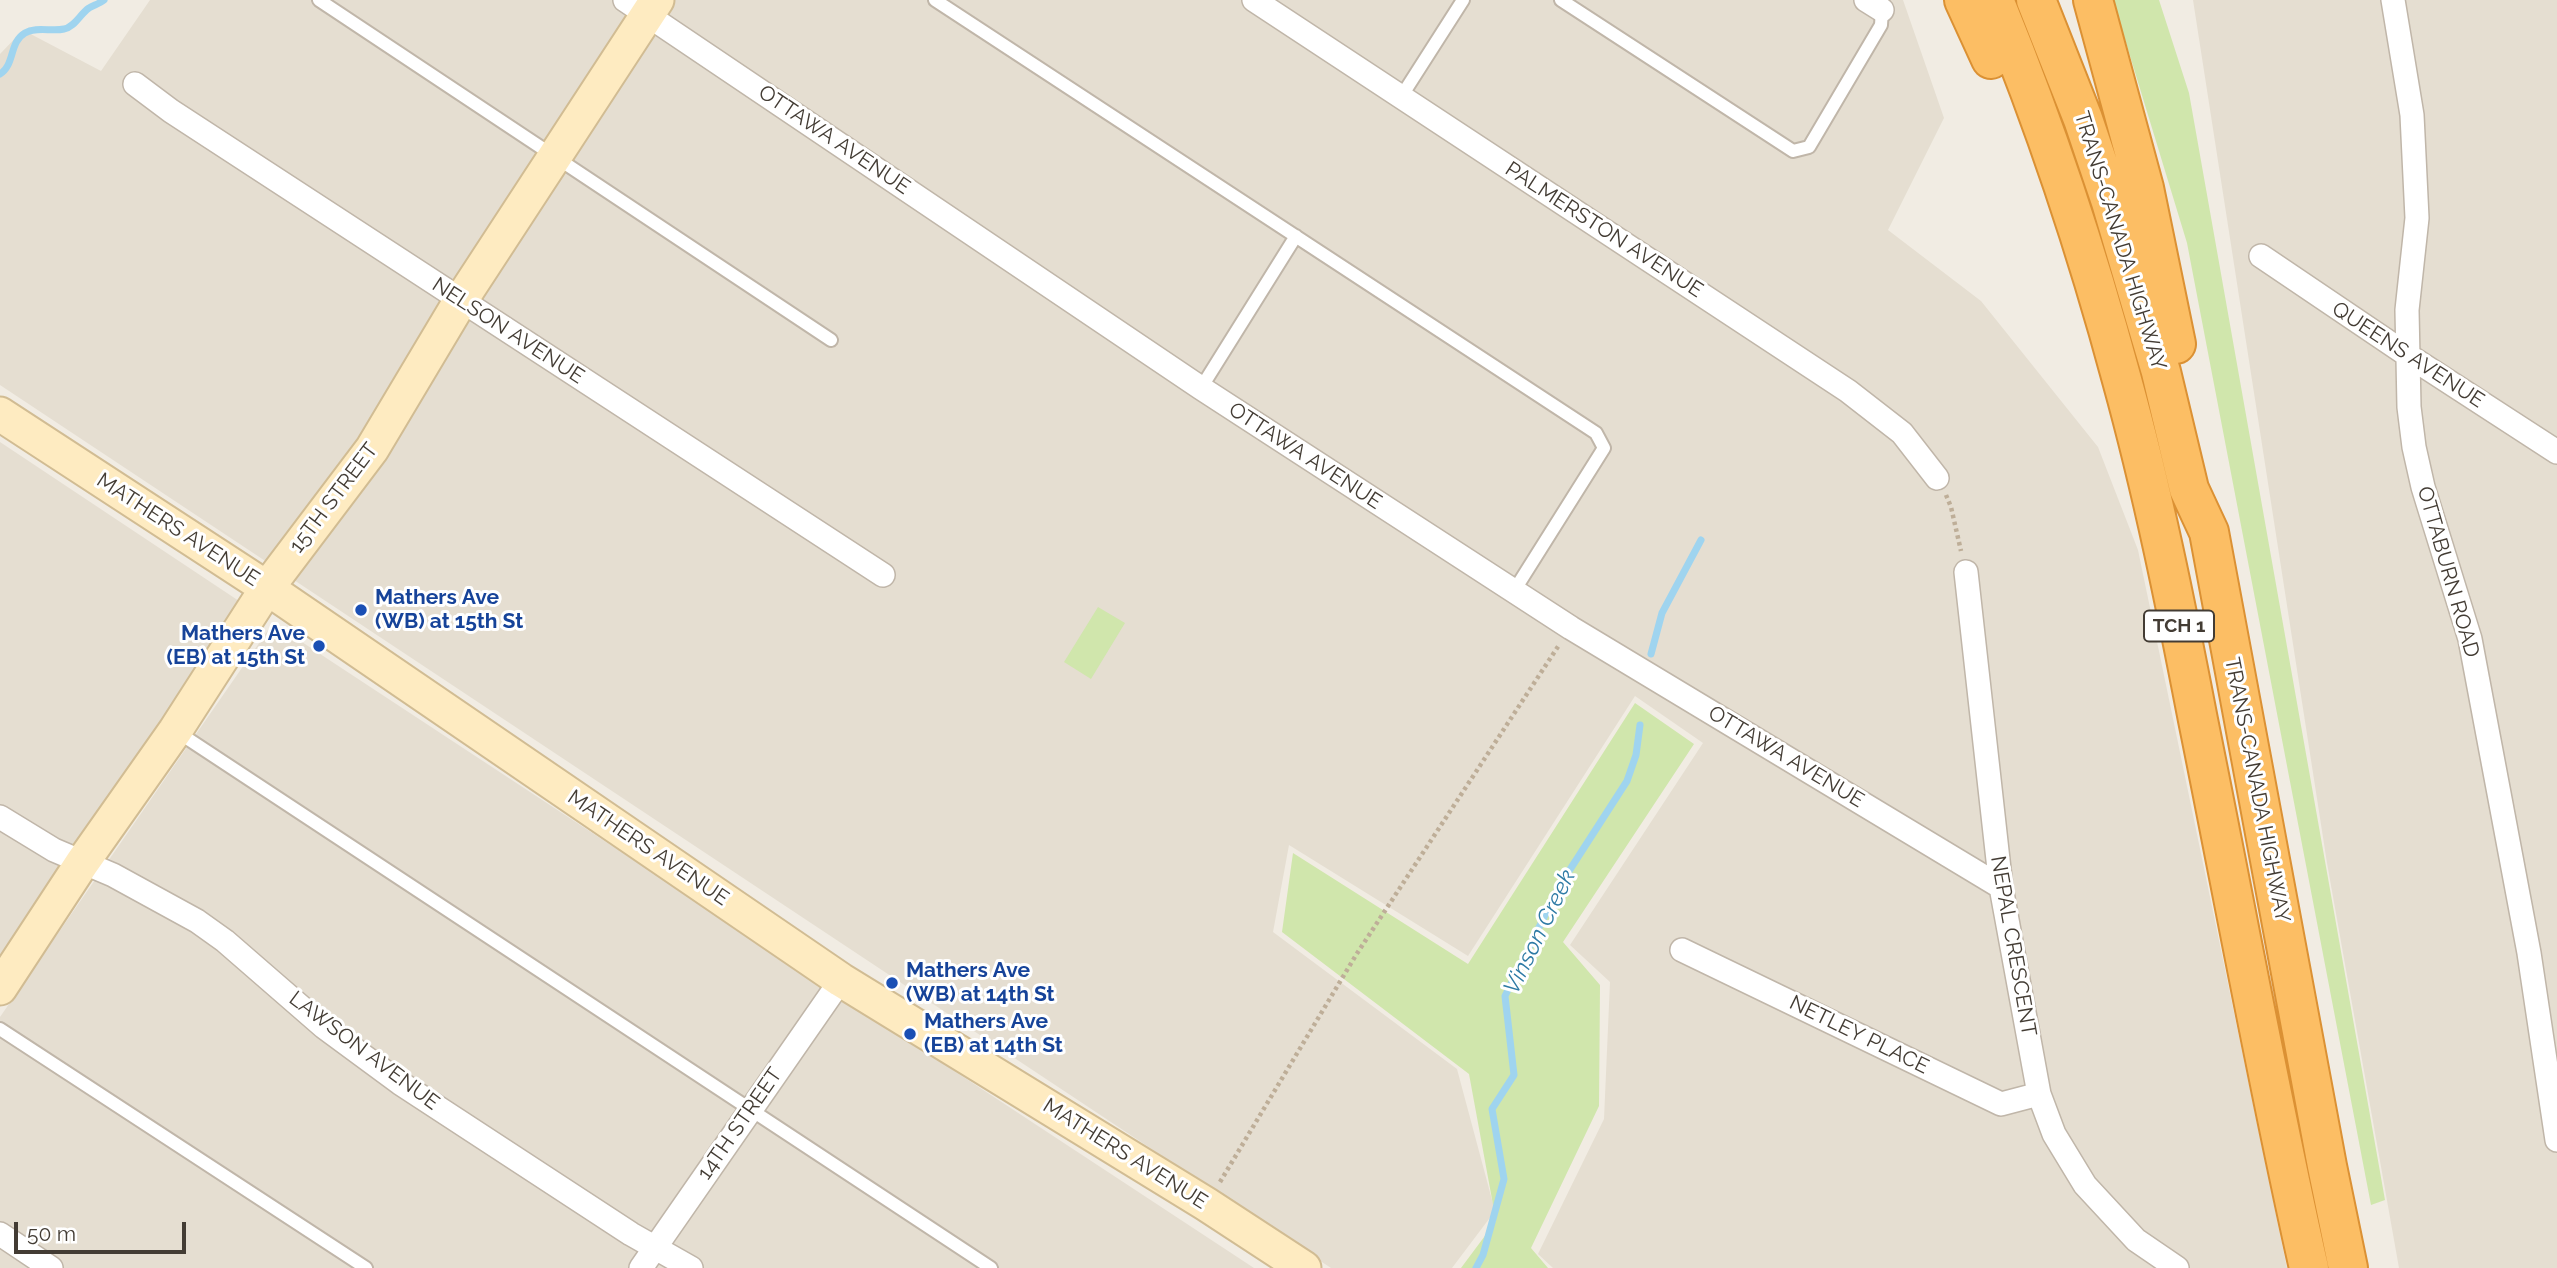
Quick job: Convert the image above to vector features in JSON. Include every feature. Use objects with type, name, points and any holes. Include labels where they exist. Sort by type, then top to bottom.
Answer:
[{"type":"highway","points":[[1964,0],[2026,140],[2053,215],[2182,637]]},
{"type":"highway","name":"TRANS-CANADA HIGHWAY","points":[[1994,0],[2046,132],[2099,296],[2144,464],[2182,637],[2309,1268]]},
{"type":"highway","name":"TRANS-CANADA HIGHWAY","points":[[2036,0],[2083,119],[2111,202],[2161,372],[2189,489],[2209,532],[2326,1166],[2348,1268]]},
{"type":"highway","points":[[2092,0],[2122,101],[2164,276],[2209,532]]},
{"type":"street","name":"PALMERSTON AVENUE","points":[[1254,0],[1848,391],[1902,433],[1937,478]]},
{"type":"street","name":"OTTABURN ROAD","points":[[2393,0],[2412,115],[2416,205],[2407,310],[2409,407],[2414,447],[2423,487],[2470,639],[2529,953],[2557,1140]]},
{"type":"street","name":"15TH STREET","points":[[0,988],[82,863],[175,731],[267,588],[372,449],[461,300],[554,158],[643,5]]},
{"type":"street","name":"OTTAWA AVENUE","points":[[643,5],[1201,388],[1571,628],[2001,887]]},
{"type":"street","name":"NELSON AVENUE","points":[[135,84],[172,111],[883,575]]},
{"type":"street","name":"QUEENS AVENUE","points":[[2261,256],[2557,452]]},
{"type":"street","name":"MATHERS AVENUE","points":[[0,414],[267,588],[841,980],[1206,1204],[1304,1268]]},
{"type":"street","name":"NEPAL CRESCENT","points":[[1966,572],[2001,887],[2039,1094],[2054,1134],[2085,1185],[2136,1240],[2177,1268]]},
{"type":"street","name":"LAWSON AVENUE","points":[[0,817],[54,850],[113,875],[197,921],[225,941],[324,1027],[400,1083],[654,1249],[691,1268]]},
{"type":"street","name":"NETLEY PLACE","points":[[1682,950],[2001,1104],[2039,1094]]},
{"type":"street","name":"14TH STREET","points":[[641,1268],[841,980]]},
{"type":"street","points":[[0,1234],[51,1268]]},
{"type":"lane","points":[[319,0],[831,340]]},
{"type":"lane","points":[[935,0],[1596,433],[1604,448],[1514,591]]},
{"type":"lane","points":[[1401,97],[1463,0]]},
{"type":"lane","points":[[1561,0],[1793,151],[1809,147],[1881,25],[1874,5]]},
{"type":"lane","points":[[1201,388],[1296,236]]},
{"type":"lane","points":[[175,731],[991,1268]]},
{"type":"lane","points":[[0,1030],[366,1268]]},
{"type":"path","points":[[1937,478],[1951,507],[1966,572]]},
{"type":"path","points":[[1206,1204],[1356,955],[1571,628]]},
{"type":"shaded area","points":[[150,0],[1903,0],[1944,118],[1888,230],[1981,301],[2098,447],[2138,550],[2287,1268],[1553,1268],[1538,1254],[1604,1119],[1610,982],[1570,945],[1703,743],[1635,696],[1468,956],[1289,845],[1273,932],[1457,1069],[1495,1211],[1452,1268],[1331,1268],[0,385],[0,54],[23,30],[101,71]]},
{"type":"shaded area","points":[[2193,0],[2557,0],[2557,1268],[2399,1268],[2327,863]]},
{"type":"shaded area","points":[[0,442],[239,601],[0,965]]},
{"type":"shaded area","points":[[273,623],[1254,1268],[0,1268],[0,1017]]},
{"type":"green space","points":[[2113,0],[2159,0],[2189,93],[2385,1200],[2371,1205],[2187,243]]},
{"type":"green space","points":[[1098,607],[1125,623],[1091,679],[1064,662]]},
{"type":"green space","points":[[1635,703],[1694,744],[1563,942],[1600,985],[1599,1106],[1531,1248],[1548,1268],[1461,1268],[1496,1221],[1469,1074],[1282,932],[1293,853],[1468,964]]},
{"type":"waterway","name":"Vinson Creek","points":[[0,74],[8,65],[16,42],[25,33],[68,28],[89,8],[104,0]]},
{"type":"waterway","name":"Vinson Creek","points":[[1651,654],[1662,613],[1701,540]]},
{"type":"waterway","name":"Vinson Creek","points":[[1476,1268],[1483,1255],[1504,1179],[1492,1109],[1514,1075],[1505,996],[1560,885],[1627,781],[1636,755],[1640,725]]},
{"type":"place","name":"Mathers Ave (WB) at 15th St","points":[[361,610]]},
{"type":"place","name":"Mathers Ave (EB) at 15th St","points":[[319,646]]},
{"type":"place","name":"Mathers Ave (WB) at 14th St","points":[[892,983]]},
{"type":"place","name":"Mathers Ave (EB) at 14th St","points":[[910,1034]]}]
